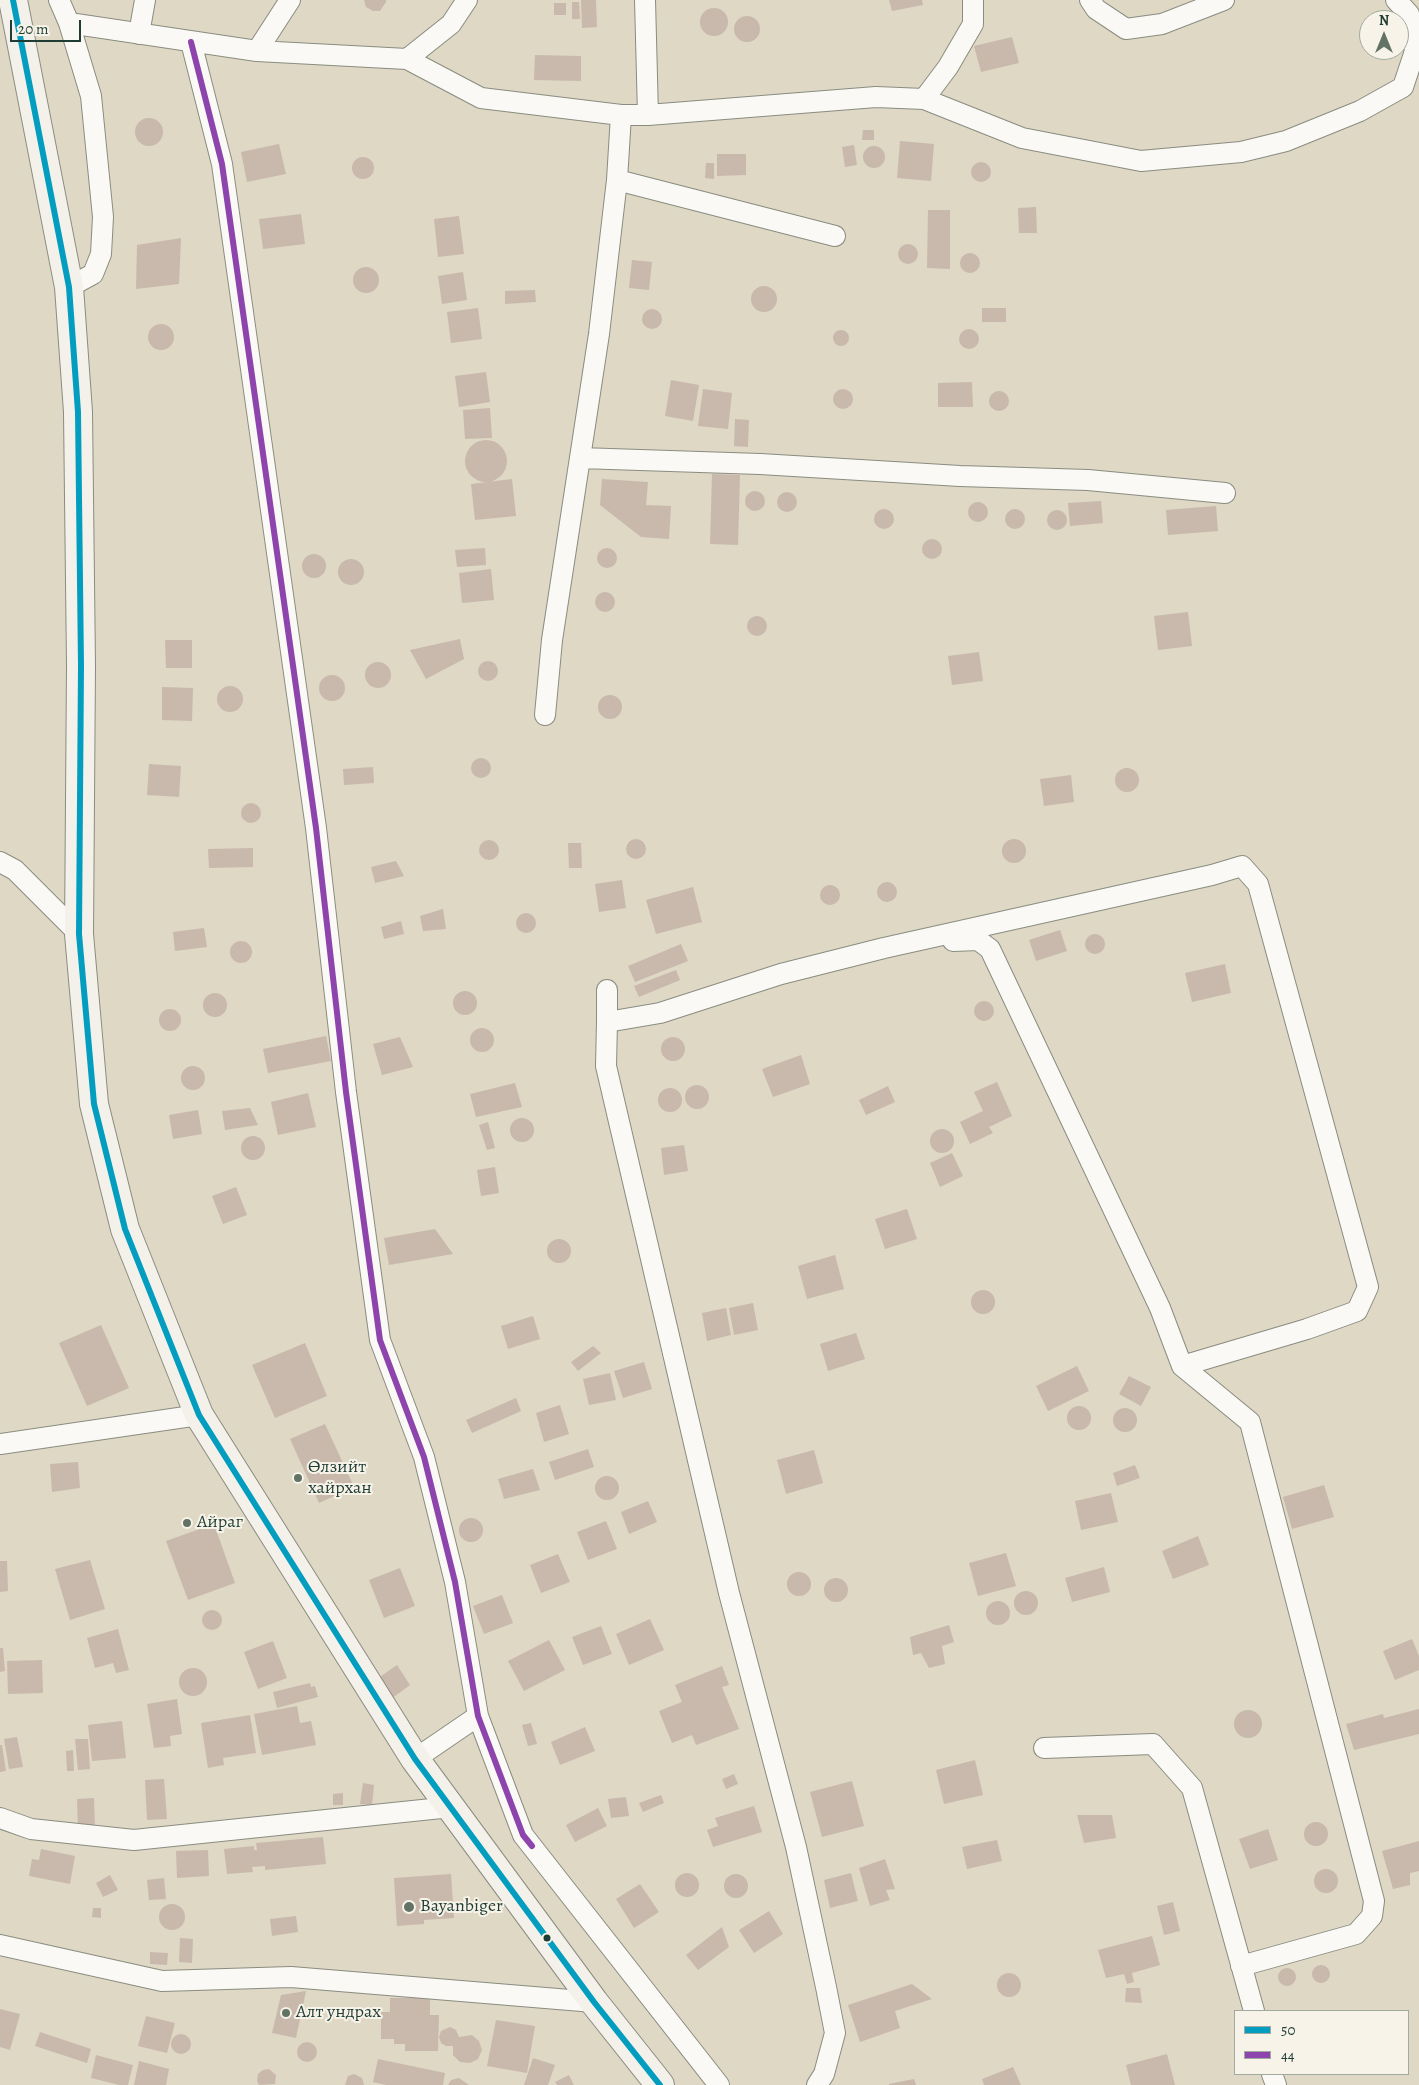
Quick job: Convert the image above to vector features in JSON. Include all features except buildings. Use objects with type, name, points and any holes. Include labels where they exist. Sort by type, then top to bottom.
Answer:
[{"type":"main road","points":[[13,0],[69,287],[78,412],[81,666],[80,934],[94,1104],[125,1229],[199,1415],[416,1759],[594,2002],[660,2085]]},
{"type":"street","points":[[59,0],[91,96],[104,217],[101,254],[92,274],[69,287]]},
{"type":"street","points":[[139,34],[145,0]]},
{"type":"street","points":[[257,51],[290,0]]},
{"type":"street","points":[[407,59],[451,24],[467,0]]},
{"type":"street","points":[[645,0],[648,115]]},
{"type":"street","points":[[924,99],[948,66],[973,24],[973,0]]},
{"type":"street","points":[[1090,0],[1096,9],[1126,29],[1162,24],[1224,0]]},
{"type":"street","points":[[68,23],[257,51],[407,59],[481,98],[621,115],[648,115],[876,97],[924,99],[1022,138],[1141,162],[1241,152],[1286,141],[1360,111],[1403,87],[1415,51],[1409,14],[1396,0]]},
{"type":"street","points":[[191,42],[222,164],[316,828],[346,1092],[380,1340],[424,1457],[455,1582],[478,1716],[523,1835],[719,2085]]},
{"type":"street","points":[[545,715],[552,640],[599,334],[617,180],[621,115]]},
{"type":"street","points":[[617,180],[835,236]]},
{"type":"street","points":[[580,458],[760,464],[960,476],[1088,480],[1225,493]]},
{"type":"street","points":[[0,862],[15,870],[80,934]]},
{"type":"street","points":[[607,1022],[660,1012],[781,974],[884,948],[1212,875],[1242,866],[1258,884],[1368,1287],[1357,1311],[1307,1330],[1182,1366]]},
{"type":"street","points":[[884,948],[978,940],[990,949],[1160,1308],[1182,1366],[1250,1422],[1374,1901],[1372,1916],[1356,1934],[1241,1966]]},
{"type":"street","points":[[607,990],[606,1066],[729,1593],[796,1847],[835,2033],[824,2074],[817,2085]]},
{"type":"street","points":[[0,1443],[199,1415]]},
{"type":"street","points":[[416,1759],[478,1716]]},
{"type":"street","points":[[1044,1748],[1153,1744],[1192,1788],[1254,2010]]},
{"type":"street","points":[[0,1818],[31,1829],[134,1840],[451,1807]]},
{"type":"street","points":[[0,1945],[162,1981],[291,1977],[594,2002]]},
{"type":"transit line","name":"50","points":[[13,0],[69,287],[78,412],[81,666],[79,934],[94,1104],[125,1229],[199,1415],[415,1759],[594,2002],[660,2085]]},
{"type":"transit line","name":"44","points":[[191,42],[222,164],[316,828],[346,1092],[380,1340],[424,1457],[455,1582],[478,1716],[523,1835],[532,1846]]},
{"type":"place","name":"Өлзийт хайрхан","points":[[298,1478]]},
{"type":"place","name":"Айраг","points":[[187,1523]]},
{"type":"place","name":"Bayanbiger","points":[[409,1907]]},
{"type":"place","name":"Алт ундрах","points":[[286,2013]]}]
